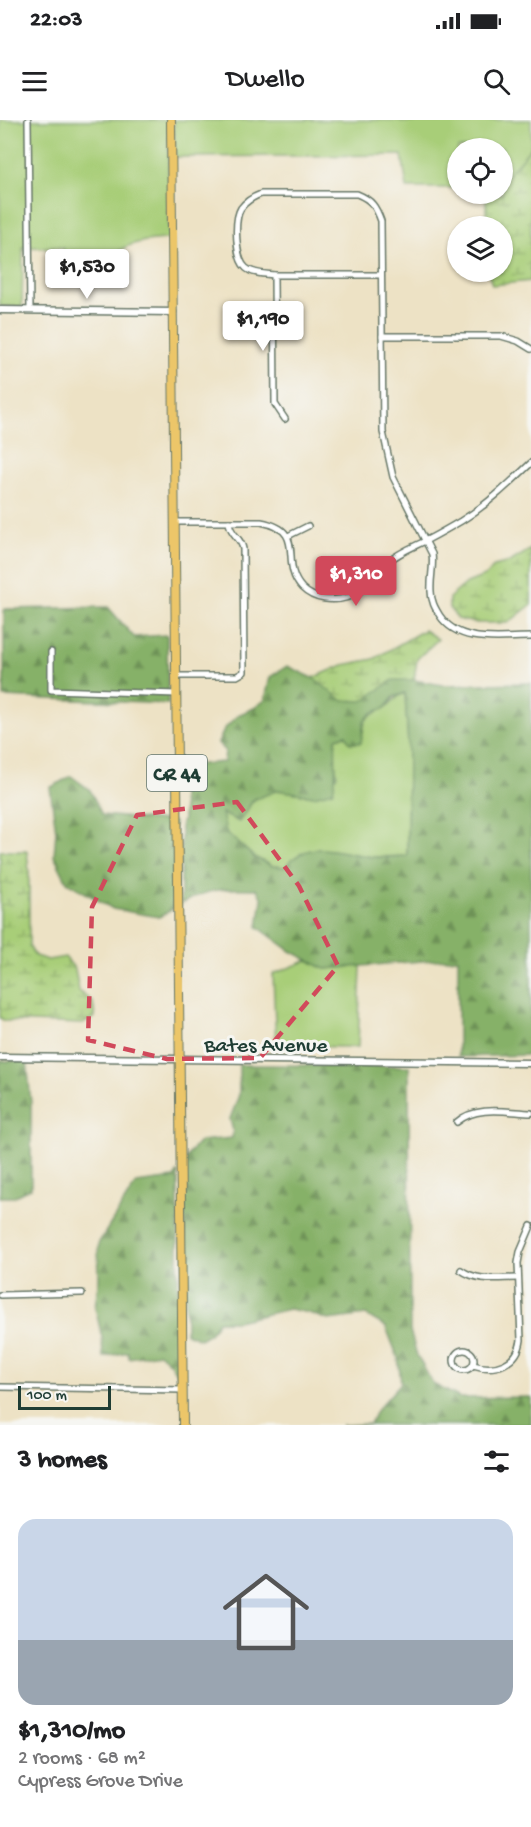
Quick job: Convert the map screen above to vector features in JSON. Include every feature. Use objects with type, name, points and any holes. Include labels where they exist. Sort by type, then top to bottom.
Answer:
[{"type":"main road","name":"CR 44","points":[[171,120],[183,1425]]},
{"type":"street","points":[[28,120],[30,310]]},
{"type":"street","points":[[381,275],[274,275],[257,273],[246,268],[239,257],[237,220],[242,207],[250,199],[261,194],[357,194],[369,199],[377,208],[381,221],[383,432],[393,477],[427,540],[434,563],[431,590],[434,607],[444,622],[457,632],[474,637],[531,637]]},
{"type":"street","points":[[274,275],[275,404],[285,419]]},
{"type":"street","points":[[0,310],[173,312]]},
{"type":"street","points":[[382,336],[501,336],[531,348]]},
{"type":"street","points":[[175,522],[272,524],[282,529],[288,536],[294,576],[301,587],[311,595],[324,599],[339,599],[351,596],[362,589],[390,560],[464,519],[504,490],[531,463]]},
{"type":"street","points":[[176,676],[237,676],[244,672],[243,547],[231,532],[229,522]]},
{"type":"street","points":[[288,536],[309,526]]},
{"type":"street","points":[[51,652],[51,690],[177,694]]},
{"type":"street","name":"Bates Avenue","points":[[0,1057],[531,1063]]},
{"type":"street","points":[[457,1122],[466,1114],[476,1112],[531,1113]]},
{"type":"street","points":[[473,1365],[490,1367],[506,1363],[515,1358],[520,1350],[518,1278],[520,1252],[531,1226]]},
{"type":"street","points":[[461,1270],[480,1279],[518,1278]]},
{"type":"street","points":[[0,1294],[82,1293]]},
{"type":"street","points":[[0,1388],[183,1390]]},
{"type":"highlighted area","points":[[237,802],[299,886],[338,966],[260,1058],[167,1059],[88,1040],[92,907],[137,815]]},
{"type":"green space","points":[[0,120],[168,120],[169,239],[142,242],[122,249],[112,258],[106,280],[70,282],[62,279],[63,248],[23,247],[22,307],[0,306]]},
{"type":"green space","points":[[174,120],[457,122],[458,120],[531,120],[531,148],[513,169],[513,138],[447,138],[447,188],[407,188],[402,155],[175,157]]},
{"type":"green space","points":[[531,148],[531,281],[492,285],[491,282],[513,282],[513,216],[486,216],[486,204],[513,204],[513,169]]},
{"type":"green space","points":[[531,549],[531,605],[508,623],[475,623],[458,619],[449,608],[449,598],[467,583],[487,575],[494,566],[510,562]]},
{"type":"green space","points":[[108,607],[134,637],[167,635],[168,704],[4,697],[4,609]]},
{"type":"green space","points":[[424,630],[438,639],[417,659],[414,680],[393,680],[362,701],[342,700],[313,678],[343,665],[374,659]]},
{"type":"green space","points":[[287,666],[313,678],[342,700],[362,701],[393,680],[414,680],[442,685],[531,683],[531,1055],[458,1057],[458,958],[325,969],[291,951],[258,927],[262,899],[257,889],[218,890],[181,904],[182,777],[192,765],[224,762],[225,750],[218,743],[225,728],[238,715],[265,700],[270,677]],"holes":[[[405,693],[408,745],[407,856],[374,857],[316,849],[295,857],[285,867],[272,866],[254,857],[226,832],[222,813],[239,822],[253,800],[278,790],[314,796],[333,791],[336,738],[346,735],[350,743],[361,743],[364,721],[372,713],[385,708],[394,697]]]},
{"type":"green space","points":[[405,693],[408,745],[407,856],[373,857],[331,850],[292,859],[285,867],[272,866],[254,857],[226,832],[221,813],[229,817],[246,813],[253,801],[266,792],[282,791],[314,796],[337,776],[334,755],[336,738],[363,733],[365,722],[370,716]]},
{"type":"green space","points":[[71,776],[90,790],[102,815],[174,822],[175,908],[159,917],[113,909],[67,882],[54,856],[56,831],[50,788]]},
{"type":"green space","points":[[0,851],[27,851],[29,946],[35,956],[48,960],[65,957],[75,969],[79,991],[93,1002],[95,1017],[83,1024],[5,1021],[0,1018]]},
{"type":"green space","points":[[308,960],[325,969],[361,966],[358,1047],[276,1046],[273,974]]},
{"type":"green space","points":[[0,1061],[27,1061],[31,1103],[31,1188],[13,1197],[0,1197]]},
{"type":"green space","points":[[239,1065],[409,1066],[410,1331],[417,1355],[433,1384],[460,1398],[531,1397],[531,1425],[341,1425],[370,1424],[376,1411],[401,1383],[398,1358],[386,1327],[366,1315],[328,1320],[289,1309],[237,1321],[218,1321],[210,1333],[200,1339],[186,1333],[184,1162],[200,1141],[232,1138],[230,1119],[239,1095]]},
{"type":"green space","points":[[178,1172],[178,1376],[170,1363],[159,1353],[129,1358],[128,1352],[103,1357],[102,1337],[95,1307],[99,1278],[98,1244],[136,1183],[174,1178]]}]
